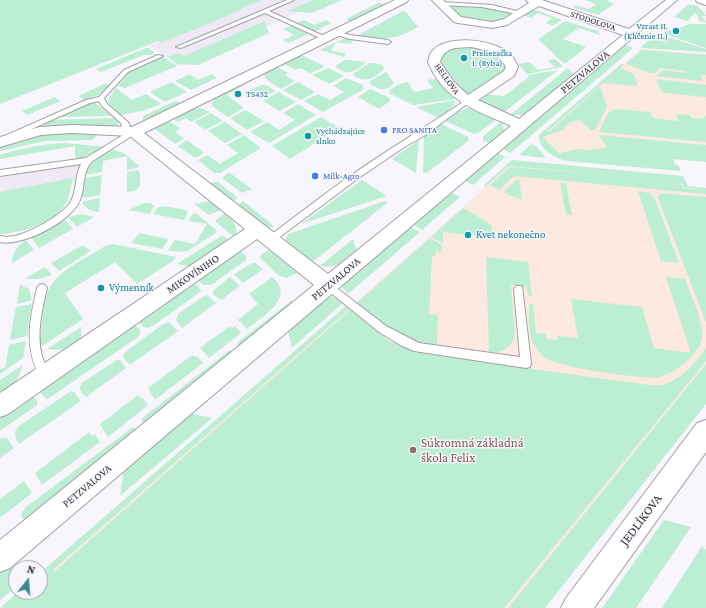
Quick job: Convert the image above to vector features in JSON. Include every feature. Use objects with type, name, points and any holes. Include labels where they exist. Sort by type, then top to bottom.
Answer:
[{"type":"street","points":[[129,132],[403,0]]},
{"type":"street","name":"PETZVALOVA","points":[[0,558],[672,0]]},
{"type":"street","points":[[701,0],[706,2]]},
{"type":"street","points":[[439,2],[458,20],[486,24],[504,23],[522,13],[533,1]]},
{"type":"street","name":"STODOLOVA","points":[[533,1],[632,34]]},
{"type":"street","name":"HELLOVA","points":[[468,102],[510,73],[512,64],[503,54],[487,47],[468,44],[450,46],[436,54],[434,59],[435,66],[458,94],[468,102],[521,125]]},
{"type":"street","points":[[0,141],[50,130],[91,129],[129,132],[151,144],[263,235],[329,286]]},
{"type":"street","name":"MIKOVÍNIHO","points":[[0,406],[263,235]]},
{"type":"street","name":"JEDLÍKOVA","points":[[576,608],[706,432]]},
{"type":"lane","points":[[179,47],[291,0]]},
{"type":"lane","points":[[439,2],[503,8],[522,13]]},
{"type":"lane","points":[[265,11],[324,38]]},
{"type":"lane","points":[[336,33],[350,37],[388,42]]},
{"type":"lane","points":[[0,141],[88,101],[101,98],[126,71],[160,56]]},
{"type":"lane","points":[[0,239],[9,240],[21,238],[63,215],[76,201],[82,166],[88,160],[129,132],[124,122],[104,105],[101,98]]},
{"type":"lane","points":[[263,235],[403,144],[421,134],[468,102]]},
{"type":"lane","points":[[0,173],[88,160]]},
{"type":"lane","points":[[329,286],[404,343],[418,348],[526,363],[519,289]]},
{"type":"lane","points":[[42,288],[34,336],[35,354],[45,376]]},
{"type":"shaded area","points":[[261,0],[325,0],[179,66],[149,46]]},
{"type":"shaded area","points":[[641,49],[706,54],[706,162],[674,159],[676,165],[571,155],[568,152],[559,153],[543,137],[551,134],[548,131]]},
{"type":"shaded area","points":[[88,160],[79,180],[0,194],[0,173]]},
{"type":"shaded area","name":"Súkromná základná škola Felix","points":[[509,166],[679,180],[684,187],[706,190],[706,364],[508,608],[10,608],[25,600],[48,600],[48,575]]},
{"type":"green space","points":[[0,0],[262,0],[241,9],[242,10],[161,43],[158,41],[0,104]]},
{"type":"green space","points":[[313,0],[342,0],[312,13],[288,11]]},
{"type":"green space","points":[[585,0],[606,0],[614,4],[598,15],[573,7],[575,5],[589,9],[596,4]]},
{"type":"green space","points":[[378,3],[387,5],[352,22],[346,19]]},
{"type":"green space","points":[[461,5],[495,8],[508,12],[511,15],[502,20],[482,23],[470,22],[451,10],[454,7]]},
{"type":"green space","points":[[688,5],[694,5],[701,9],[706,16],[702,16],[706,22],[700,22],[696,13],[694,13],[688,21],[674,17]]},
{"type":"green space","points":[[533,9],[561,20],[553,26],[546,23],[552,18],[538,13],[531,18],[523,15]]},
{"type":"green space","points":[[403,11],[406,12],[418,27],[404,34],[389,38],[374,39],[358,35]]},
{"type":"green space","points":[[304,20],[315,25],[326,20],[331,23],[314,32],[296,23]]},
{"type":"green space","points":[[265,21],[269,33],[198,65],[178,64],[168,57],[178,53],[184,56]]},
{"type":"green space","points":[[565,21],[598,31],[600,34],[579,28],[563,39],[586,47],[566,63],[562,62],[539,40]]},
{"type":"green space","points":[[690,24],[706,24],[706,48],[661,33]]},
{"type":"green space","points":[[291,26],[308,34],[289,43],[283,40],[294,35],[283,29]]},
{"type":"green space","points":[[658,34],[706,49],[706,52],[642,48],[642,46]]},
{"type":"green space","points":[[343,39],[353,39],[351,44],[337,42]]},
{"type":"green space","points":[[336,42],[331,51],[346,53],[344,57],[320,50]]},
{"type":"green space","points":[[626,45],[632,47],[632,49],[513,151],[510,153],[502,149]]},
{"type":"green space","points":[[472,47],[495,54],[500,58],[504,62],[504,73],[471,95],[462,94],[442,69],[439,59],[450,50]]},
{"type":"green space","points":[[149,48],[154,52],[154,55],[144,55],[101,72],[96,69]]},
{"type":"green space","points":[[641,50],[706,55],[706,75],[701,75],[703,79],[701,81],[656,76],[663,70],[686,73],[685,71],[661,68],[654,73],[651,73],[626,64]]},
{"type":"green space","points":[[300,54],[324,67],[310,73],[300,68],[295,70],[282,63]]},
{"type":"green space","points":[[163,57],[177,66],[125,88],[118,86],[130,71]]},
{"type":"green space","points":[[555,59],[562,65],[562,67],[527,74],[518,64],[529,62],[538,70],[555,67],[547,60]]},
{"type":"green space","points":[[345,60],[366,62],[355,71],[347,72],[335,66]]},
{"type":"green space","points":[[370,63],[376,63],[383,66],[384,69],[370,79],[363,79],[354,76],[354,73]]},
{"type":"green space","points":[[621,64],[624,64],[620,68],[634,74],[638,85],[603,83],[606,80],[548,131],[549,132],[600,86],[607,107],[595,130],[592,131],[581,121],[577,120],[568,123],[563,130],[543,137],[559,153],[579,149],[589,150],[605,148],[607,146],[598,135],[706,145],[706,162],[673,159],[675,165],[678,165],[681,171],[567,161],[558,158],[544,148],[539,140],[539,135]]},
{"type":"green space","points":[[275,66],[288,73],[285,75],[295,81],[281,89],[267,80],[264,75]]},
{"type":"green space","points":[[328,68],[344,76],[329,84],[313,75]]},
{"type":"green space","points":[[568,68],[574,74],[526,114],[510,115]]},
{"type":"green space","points":[[558,70],[503,113],[482,102],[481,99],[483,94],[504,96],[529,77],[528,75]]},
{"type":"green space","points":[[386,72],[394,83],[391,86],[382,89],[370,84],[370,81]]},
{"type":"green space","points":[[189,74],[198,80],[212,74],[217,78],[191,90],[175,81]]},
{"type":"green space","points":[[346,78],[363,85],[364,89],[323,112],[304,101],[318,94],[330,100],[344,92],[333,86]]},
{"type":"green space","points":[[440,78],[455,99],[413,105],[389,93],[390,90],[399,84],[408,82],[414,92],[433,88],[427,80]]},
{"type":"green space","points":[[656,79],[706,85],[706,97],[665,93],[661,91]]},
{"type":"green space","points":[[171,82],[187,92],[165,102],[150,92]]},
{"type":"green space","points":[[298,82],[315,92],[301,100],[283,90]]},
{"type":"green space","points":[[104,84],[110,85],[105,91],[98,95],[84,100],[79,96]]},
{"type":"green space","points":[[241,84],[243,86],[227,95],[244,108],[228,117],[212,106],[212,102],[216,97]]},
{"type":"green space","points":[[261,85],[265,85],[276,91],[261,99],[246,92]]},
{"type":"green space","points":[[116,88],[132,100],[146,94],[161,104],[142,111],[121,115],[108,103],[109,98]]},
{"type":"green space","points":[[370,89],[390,98],[390,101],[379,109],[358,97]]},
{"type":"green space","points":[[278,92],[296,102],[280,111],[263,101]]},
{"type":"green space","points":[[55,97],[60,101],[27,115],[22,111]]},
{"type":"green space","points":[[455,100],[454,106],[439,118],[416,107]]},
{"type":"green space","points":[[177,101],[183,105],[143,120],[143,116]]},
{"type":"green space","points":[[94,102],[112,116],[56,117],[89,103]]},
{"type":"green space","points":[[298,104],[316,115],[269,143],[250,132],[267,122],[279,130],[295,120],[283,113]]},
{"type":"green space","points":[[200,108],[210,112],[191,122],[186,118],[178,122],[173,119],[192,109]]},
{"type":"green space","points":[[468,108],[474,108],[497,119],[478,133],[474,134],[445,121],[460,111]]},
{"type":"green space","points":[[615,109],[650,112],[653,118],[678,121],[676,114],[690,115],[691,118],[701,119],[706,116],[706,142],[600,132],[599,131],[609,112]]},
{"type":"green space","points":[[246,110],[264,121],[247,130],[230,118]]},
{"type":"green space","points":[[211,113],[223,121],[205,130],[194,122]]},
{"type":"green space","points":[[321,117],[339,128],[290,159],[272,146]]},
{"type":"green space","points":[[115,118],[119,123],[116,126],[46,127],[43,124],[49,120]]},
{"type":"green space","points":[[169,121],[180,128],[175,132],[184,138],[175,144],[155,129]]},
{"type":"green space","points":[[225,122],[242,134],[225,143],[208,131]]},
{"type":"green space","points":[[501,122],[504,131],[490,143],[483,140],[483,136]]},
{"type":"green space","points":[[441,124],[468,137],[469,140],[427,173],[423,173],[424,136]]},
{"type":"green space","points":[[52,133],[98,134],[93,140],[45,141],[0,151],[0,145]]},
{"type":"green space","points":[[244,135],[261,148],[220,173],[214,173],[198,160],[207,155],[220,164],[238,153],[227,145]]},
{"type":"green space","points":[[187,140],[204,153],[195,158],[178,146]]},
{"type":"green space","points":[[419,140],[416,173],[392,159]]},
{"type":"green space","points":[[65,143],[106,147],[80,159],[75,157],[75,146],[0,159],[0,155],[16,150],[40,145]]},
{"type":"green space","points":[[531,144],[537,147],[546,158],[519,155]]},
{"type":"green space","points":[[113,149],[127,155],[139,166],[137,168],[127,170],[127,156],[103,161],[102,172],[84,175],[96,159]]},
{"type":"green space","points":[[498,153],[505,157],[473,185],[465,181]]},
{"type":"green space","points":[[512,160],[683,176],[688,186],[706,188],[706,190],[706,194],[514,176],[499,190],[490,185],[510,167],[625,176],[509,166],[484,188],[485,184]],"holes":[[[679,180],[684,187],[706,190],[683,188]]]},
{"type":"green space","points":[[137,170],[140,173],[140,186],[135,191],[127,192],[127,172]]},
{"type":"green space","points":[[229,172],[252,189],[242,193],[222,178]]},
{"type":"green space","points":[[102,175],[100,195],[82,198],[84,178]]},
{"type":"green space","points":[[73,178],[66,203],[54,216],[37,226],[18,232],[0,234],[0,192]]},
{"type":"green space","points":[[519,179],[522,201],[504,192],[516,180]]},
{"type":"green space","points":[[362,180],[387,196],[301,224]]},
{"type":"green space","points":[[218,182],[238,198],[233,201],[210,183]]},
{"type":"green space","points":[[560,183],[566,184],[572,215],[566,215]]},
{"type":"green space","points":[[638,191],[650,193],[655,199],[679,263],[661,261]]},
{"type":"green space","points":[[452,193],[460,197],[422,230],[414,225]]},
{"type":"green space","points":[[660,193],[706,197],[706,322],[658,198]]},
{"type":"green space","points":[[100,198],[99,212],[89,209],[82,202]]},
{"type":"green space","points":[[210,201],[221,210],[209,215],[194,204]]},
{"type":"green space","points":[[243,201],[273,225],[273,227],[267,228],[238,205]]},
{"type":"green space","points":[[387,201],[386,204],[311,263],[285,241],[288,234]]},
{"type":"green space","points":[[144,203],[150,203],[154,206],[150,214],[128,210]]},
{"type":"green space","points":[[163,206],[186,210],[188,212],[184,220],[153,214],[157,208]]},
{"type":"green space","points":[[463,208],[490,224],[492,227],[492,238],[443,232],[443,243],[431,237]]},
{"type":"green space","points":[[194,213],[216,230],[216,233],[187,251],[179,252],[168,250],[175,240],[195,244],[207,224],[188,221]]},
{"type":"green space","points":[[225,213],[235,224],[235,238],[215,221]]},
{"type":"green space","points":[[82,214],[94,217],[77,227],[68,217]]},
{"type":"green space","points":[[64,219],[73,229],[39,248],[31,237]]},
{"type":"green space","points":[[411,227],[420,232],[348,294],[342,287],[343,285]]},
{"type":"green space","points":[[139,233],[169,239],[162,249],[131,243]]},
{"type":"green space","points":[[221,236],[225,237],[231,242],[194,267],[177,264]]},
{"type":"green space","points":[[430,238],[442,245],[441,252],[436,251],[435,256],[432,256],[429,314],[438,315],[437,345],[410,341],[393,331],[357,303]]},
{"type":"green space","points":[[353,239],[357,252],[340,264],[326,267],[320,266]]},
{"type":"green space","points":[[26,240],[34,250],[12,263],[13,255],[16,249]]},
{"type":"green space","points":[[113,244],[176,257],[173,261],[137,284],[115,262],[65,293],[83,319],[42,346],[40,342],[43,313],[50,287],[61,275],[75,264],[105,246]]},
{"type":"green space","points":[[83,245],[91,251],[59,271],[51,263]]},
{"type":"green space","points":[[239,250],[246,256],[246,260],[211,285],[203,285],[197,279]]},
{"type":"green space","points":[[269,250],[297,273],[287,278],[279,276],[260,258],[262,254]]},
{"type":"green space","points":[[486,257],[528,262],[532,296],[528,295],[527,287],[511,285],[515,336],[508,347],[498,352],[489,352]]},
{"type":"green space","points":[[252,263],[255,263],[263,269],[243,283],[234,274]]},
{"type":"green space","points":[[45,267],[52,275],[38,279],[24,279]]},
{"type":"green space","points":[[230,277],[240,286],[221,300],[213,294],[213,291]]},
{"type":"green space","points":[[272,277],[279,284],[281,292],[279,299],[268,313],[247,329],[238,320],[258,304],[249,294]]},
{"type":"green space","points":[[666,277],[685,279],[699,316],[702,331],[701,343],[697,349],[686,362],[673,372],[660,377],[637,377],[581,369],[551,361],[544,357],[533,342],[529,327],[529,304],[533,304],[536,333],[546,334],[547,339],[557,340],[557,336],[578,338],[571,299],[642,307],[654,348],[691,353]]},
{"type":"green space","points":[[193,281],[201,290],[200,292],[153,326],[147,328],[143,327],[137,320]]},
{"type":"green space","points":[[20,285],[29,289],[32,300],[17,304]]},
{"type":"green space","points":[[207,295],[216,303],[182,328],[176,320],[178,314]]},
{"type":"green space","points":[[328,297],[333,297],[343,303],[292,348],[288,331]]},
{"type":"green space","points":[[291,301],[294,303],[239,349],[237,347],[238,342]]},
{"type":"green space","points":[[32,304],[27,336],[10,340],[16,307]]},
{"type":"green space","name":"Súkromná základná škola Felix","points":[[346,306],[349,309],[53,570],[54,572],[350,310],[389,341],[418,353],[649,385],[662,385],[674,380],[693,365],[706,348],[706,361],[504,608],[0,608],[9,600],[48,600],[48,566]]},
{"type":"green space","points":[[169,322],[178,331],[130,365],[123,357],[124,353],[163,324]]},
{"type":"green space","points":[[133,323],[140,330],[138,337],[52,396],[46,399],[37,389]]},
{"type":"green space","points":[[230,326],[232,328],[235,326],[241,333],[209,358],[200,348]]},
{"type":"green space","points":[[81,327],[81,344],[64,349],[47,349]]},
{"type":"green space","points":[[26,341],[23,358],[0,374],[0,369],[5,368],[9,345]]},
{"type":"green space","points":[[230,350],[234,353],[145,425],[143,423],[142,419],[146,415]]},
{"type":"green space","points":[[192,355],[195,357],[197,356],[203,363],[155,400],[148,388]]},
{"type":"green space","points":[[117,360],[120,360],[126,368],[86,397],[80,390],[81,384]]},
{"type":"green space","points":[[706,364],[706,404],[545,608],[508,608]]},
{"type":"green space","points":[[23,365],[16,382],[0,398],[0,380]]},
{"type":"green space","points":[[72,391],[81,401],[19,444],[15,435],[19,426]]},
{"type":"green space","points":[[31,393],[37,401],[37,405],[0,431],[0,414]]},
{"type":"green space","points":[[138,395],[141,398],[142,397],[148,405],[108,437],[100,424]]},
{"type":"green space","points":[[190,413],[212,418],[120,496],[124,468]]},
{"type":"green space","points":[[133,427],[139,431],[25,522],[21,515],[26,507]]},
{"type":"green space","points":[[89,432],[92,436],[95,434],[100,442],[42,485],[35,473]]},
{"type":"green space","points":[[7,438],[14,448],[0,458],[0,439]]},
{"type":"green space","points":[[24,481],[32,493],[0,518],[0,499]]},
{"type":"green space","points":[[664,520],[691,527],[636,608],[602,608]]},
{"type":"green space","points":[[702,546],[706,550],[706,608],[662,608]]},
{"type":"green space","points":[[6,567],[8,568],[8,594],[0,600],[0,572]]},
{"type":"place","name":"Vzrast II. (Klíčenie II.)","points":[[676,31]]},
{"type":"place","name":"Preliezačka I. (Ryba)","points":[[464,58]]},
{"type":"place","name":"TS432","points":[[238,94]]},
{"type":"place","name":"PRO SANITA","points":[[384,130]]},
{"type":"place","name":"Vychádzajúce slnko","points":[[308,136]]},
{"type":"place","name":"Milk-Agro","points":[[315,176]]},
{"type":"place","name":"Kvet nekonečno","points":[[468,235]]},
{"type":"place","name":"Výmenník","points":[[101,288]]},
{"type":"place","name":"Súkromná základná škola Felix","points":[[413,450]]}]
